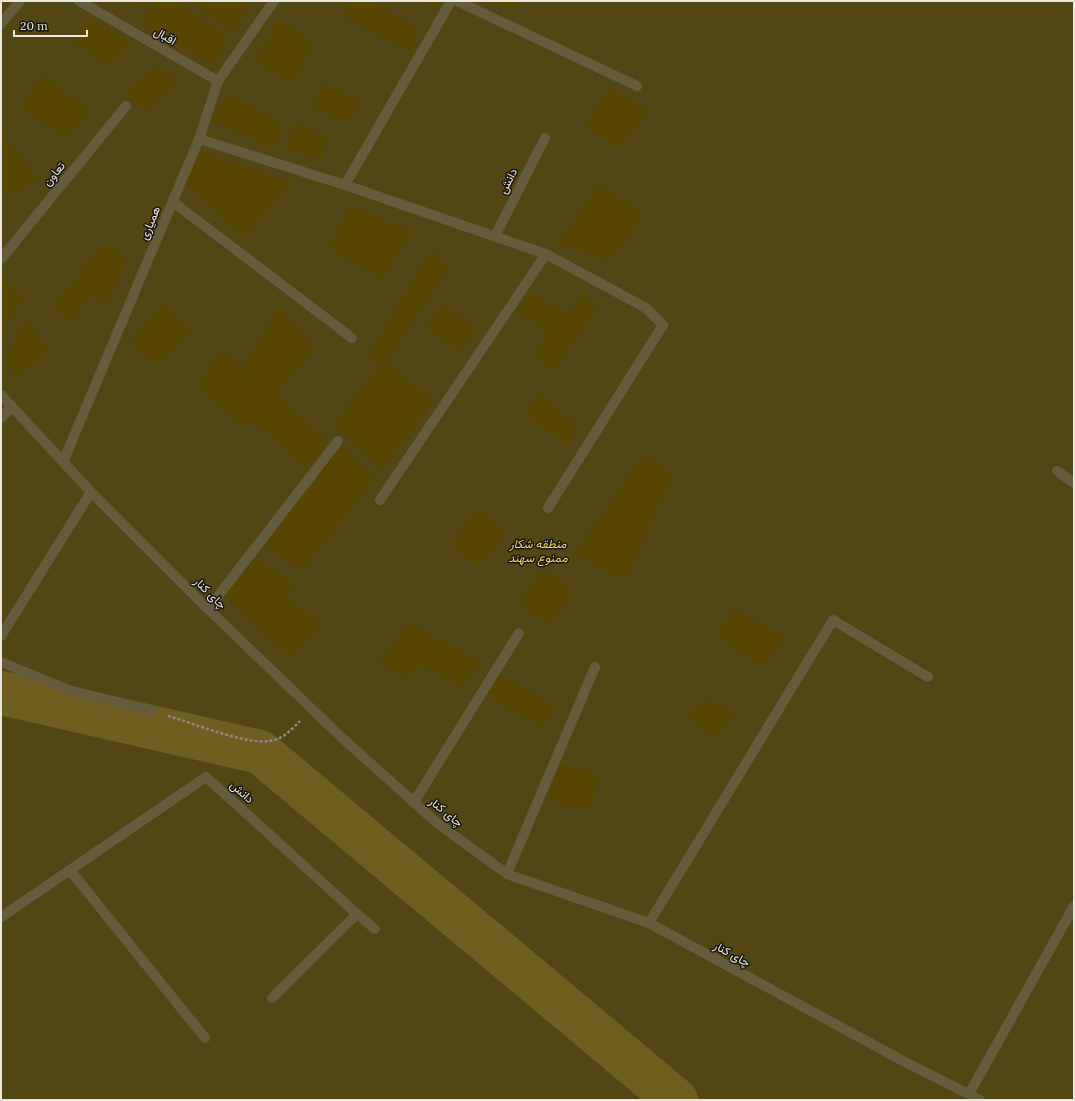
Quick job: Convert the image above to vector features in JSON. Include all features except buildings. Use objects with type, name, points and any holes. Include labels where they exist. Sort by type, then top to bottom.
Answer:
[{"type":"street","points":[[1,24],[20,1]]},
{"type":"street","name":"اقبال","points":[[79,1],[218,81]]},
{"type":"street","name":"همیاری","points":[[63,462],[199,139],[218,81],[274,1]]},
{"type":"street","points":[[345,185],[450,1]]},
{"type":"street","points":[[456,1],[637,86]]},
{"type":"street","name":"تعاون","points":[[1,259],[126,106]]},
{"type":"street","name":"دانش","points":[[495,236],[545,138]]},
{"type":"street","points":[[199,139],[345,185],[546,254],[646,308],[663,325],[548,508]]},
{"type":"street","points":[[173,202],[352,338]]},
{"type":"street","points":[[380,500],[546,254]]},
{"type":"street","name":"چای کنار","points":[[1,395],[91,492],[208,609],[312,709],[437,823],[508,874],[649,923],[905,1062],[980,1100]]},
{"type":"street","points":[[1,418],[12,406]]},
{"type":"street","points":[[208,609],[338,441]]},
{"type":"street","points":[[1057,471],[1074,483]]},
{"type":"street","points":[[1,636],[91,492]]},
{"type":"street","points":[[649,923],[833,620],[928,678]]},
{"type":"street","points":[[414,802],[519,633]]},
{"type":"street","points":[[1,662],[69,690],[153,711]]},
{"type":"street","points":[[508,874],[595,667]]},
{"type":"street","name":"دانش","points":[[1,917],[206,777],[357,914]]},
{"type":"street","points":[[70,870],[205,1038]]},
{"type":"street","points":[[969,1094],[1074,906]]},
{"type":"street","points":[[272,998],[357,914],[375,929]]},
{"type":"path","points":[[153,711],[246,740],[270,741],[286,735],[312,709]]},
{"type":"green space","name":"منطقه شکار ممنوع سهند","points":[[1,1],[1074,1],[1074,1100],[1,1100]]},
{"type":"waterway","points":[[1,693],[260,752],[676,1100]]}]
